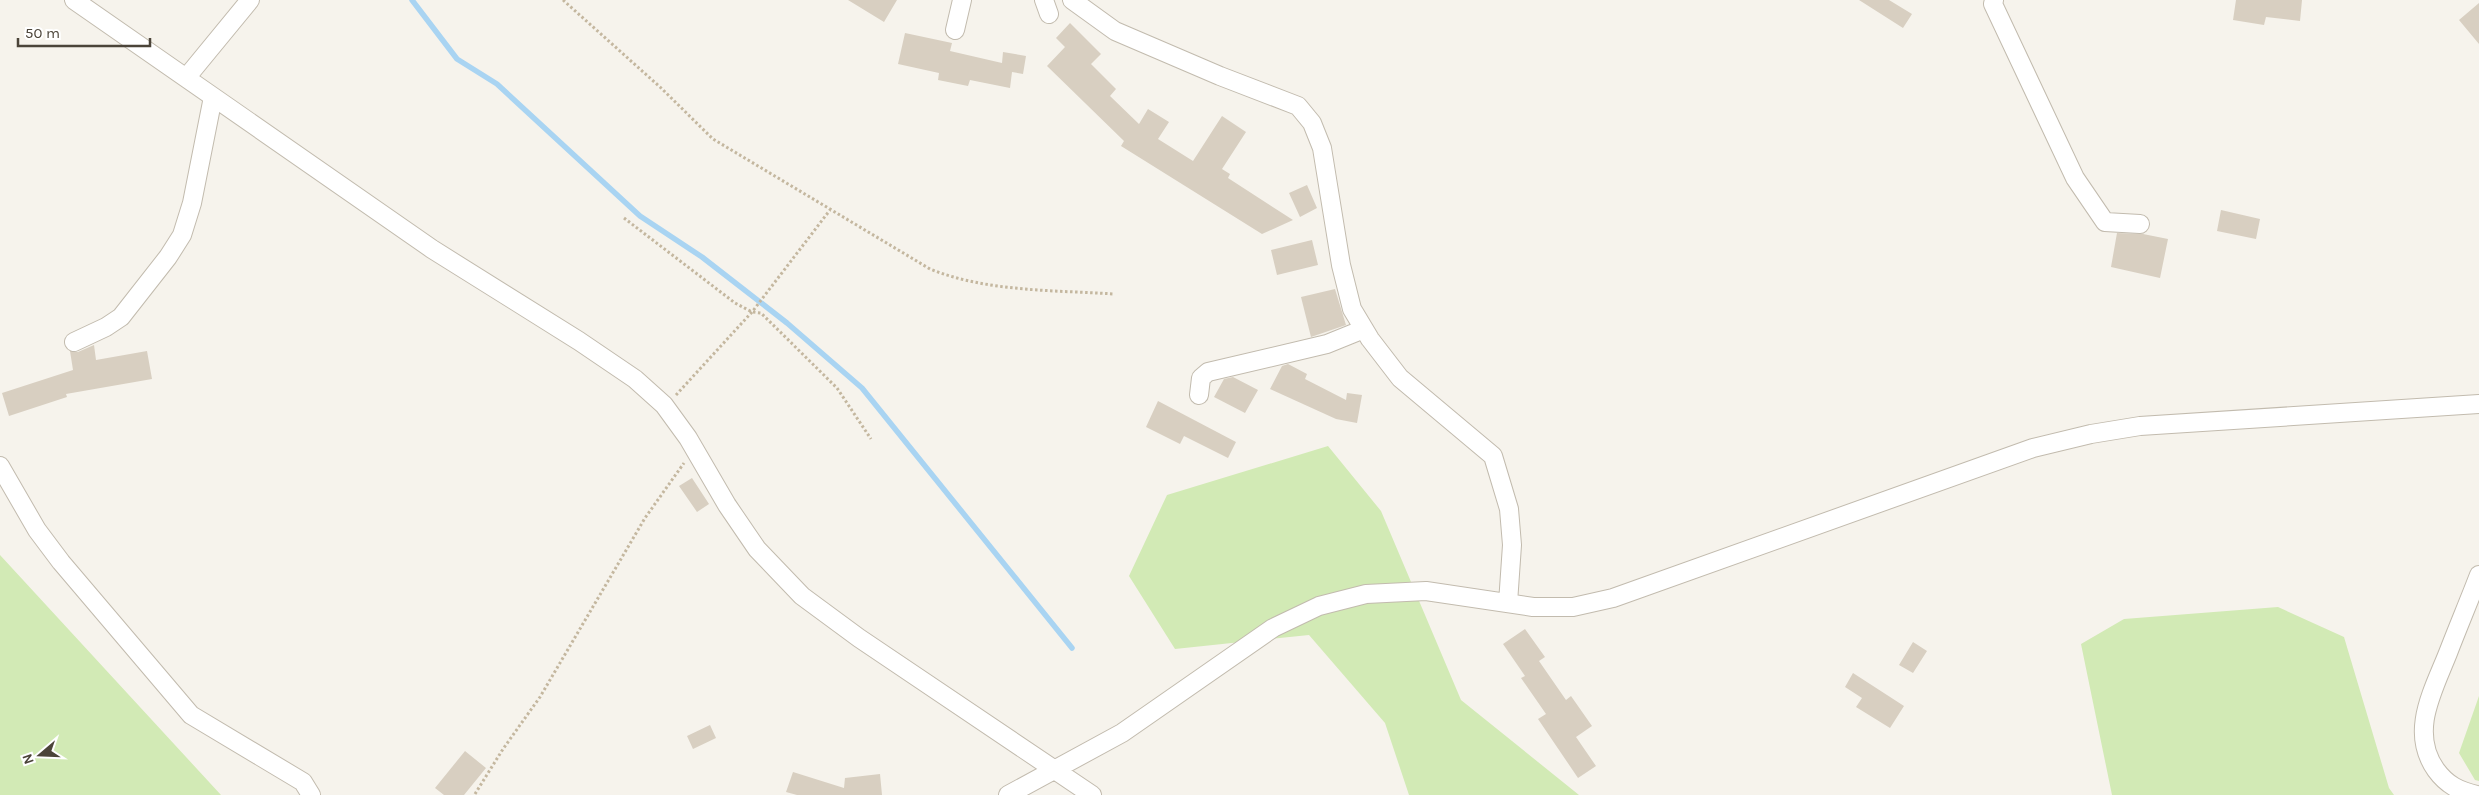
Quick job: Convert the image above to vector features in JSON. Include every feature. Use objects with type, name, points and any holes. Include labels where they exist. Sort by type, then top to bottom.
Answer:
[{"type":"street","points":[[74,0],[432,249],[619,368],[664,404],[695,448],[727,505],[757,548],[802,596],[859,638],[1092,795]]},
{"type":"street","points":[[186,78],[250,0]]},
{"type":"street","points":[[955,30],[962,0]]},
{"type":"street","points":[[1072,0],[1116,31],[1220,76],[1298,106],[1312,123],[1322,148],[1340,265],[1352,309],[1364,329],[1400,378],[1493,456],[1509,509],[1512,545],[1508,603]]},
{"type":"street","points":[[1994,0],[1993,4],[2075,178],[2105,222],[2140,224]]},
{"type":"street","points":[[74,342],[106,327],[121,317],[168,257],[182,235],[192,203],[212,97]]},
{"type":"street","points":[[1199,395],[1201,378],[1208,372],[1262,357],[1327,344],[1364,329]]},
{"type":"street","points":[[1008,795],[1056,771],[1122,733],[1273,628],[1319,606],[1366,594],[1426,591],[1532,607],[1573,607],[1613,598],[2033,448],[2091,434],[2140,426],[2479,404]]},
{"type":"street","points":[[0,466],[37,530],[61,562],[191,716],[303,782],[311,795]]},
{"type":"street","points":[[2477,795],[2458,790],[2438,774],[2426,753],[2423,739],[2427,705],[2479,575]]},
{"type":"path","points":[[563,0],[660,87],[713,139],[930,269],[951,277],[989,285],[1114,294]]},
{"type":"path","points":[[664,404],[680,392],[752,312],[830,210]]},
{"type":"path","points":[[624,218],[735,303],[752,312],[761,313],[815,363],[837,388],[871,439]]},
{"type":"path","points":[[475,794],[540,697],[645,518],[695,448]]},
{"type":"green space","points":[[1328,446],[1381,511],[1461,700],[1579,795],[1409,795],[1385,723],[1309,635],[1175,649],[1129,576],[1167,495]]},
{"type":"green space","points":[[0,555],[221,795],[0,795]]},
{"type":"green space","points":[[2278,607],[2344,637],[2389,788],[2394,795],[2112,795],[2081,644],[2124,619]]},
{"type":"green space","points":[[2479,696],[2479,781],[2475,780],[2459,753]]},
{"type":"building","points":[[848,0],[897,0],[884,22]]},
{"type":"building","points":[[1859,0],[1889,0],[1912,14],[1903,28]]},
{"type":"building","points":[[2236,0],[2302,0],[2300,21],[2266,17],[2264,25],[2233,20]]},
{"type":"building","points":[[2479,3],[2479,44],[2459,20]]},
{"type":"building","points":[[1070,23],[1101,54],[1091,64],[1116,89],[1110,96],[1139,124],[1148,109],[1169,122],[1158,139],[1193,161],[1222,116],[1246,132],[1222,169],[1230,174],[1228,178],[1293,220],[1262,234],[1121,146],[1124,141],[1047,66],[1065,47],[1056,38]]},
{"type":"building","points":[[905,33],[952,43],[950,51],[1002,63],[1003,52],[1026,56],[1023,74],[1012,72],[1010,88],[970,80],[968,86],[938,80],[939,73],[898,64]]},
{"type":"building","points":[[1307,185],[1317,208],[1300,217],[1289,193]]},
{"type":"building","points":[[2221,210],[2260,219],[2256,239],[2217,231]]},
{"type":"building","points":[[2117,233],[2143,234],[2168,239],[2160,278],[2111,267]]},
{"type":"building","points":[[1312,240],[1318,265],[1277,275],[1271,250]]},
{"type":"building","points":[[1335,289],[1346,325],[1311,337],[1301,297]]},
{"type":"building","points":[[94,345],[96,360],[147,351],[152,379],[66,394],[67,397],[9,416],[2,393],[73,370],[70,351],[78,352]]},
{"type":"building","points":[[1288,364],[1307,374],[1305,379],[1346,400],[1347,393],[1362,395],[1357,423],[1336,419],[1270,389],[1282,366]]},
{"type":"building","points":[[1233,377],[1258,390],[1245,413],[1214,397],[1224,379]]},
{"type":"building","points":[[1158,401],[1236,442],[1228,458],[1184,436],[1180,444],[1146,427]]},
{"type":"building","points":[[692,478],[709,504],[697,512],[679,486]]},
{"type":"building","points":[[1525,629],[1545,657],[1539,661],[1566,700],[1571,696],[1592,726],[1576,737],[1596,766],[1578,778],[1538,719],[1546,714],[1521,678],[1525,676],[1503,644]]},
{"type":"building","points":[[1913,642],[1927,651],[1913,673],[1899,665]]},
{"type":"building","points":[[1853,673],[1904,706],[1890,728],[1856,707],[1862,698],[1845,687]]},
{"type":"building","points":[[710,725],[716,738],[693,749],[687,736]]},
{"type":"building","points":[[465,751],[486,768],[464,795],[444,795],[435,788]]},
{"type":"building","points":[[793,772],[844,788],[845,778],[880,774],[882,795],[797,795],[786,792]]},
{"type":"waterway","points":[[412,0],[457,59],[497,84],[640,216],[702,257],[787,323],[862,388],[1072,648]]}]
